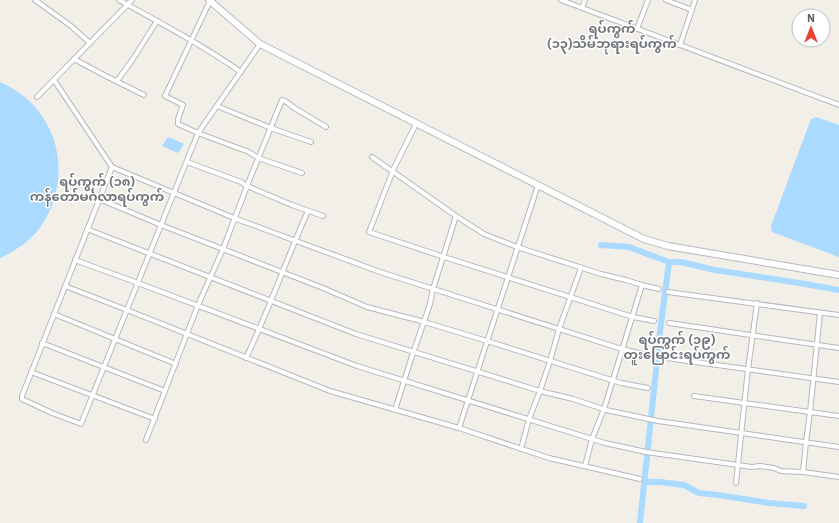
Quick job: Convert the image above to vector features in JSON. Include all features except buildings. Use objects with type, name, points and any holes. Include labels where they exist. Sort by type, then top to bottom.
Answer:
[{"type":"main road","points":[[209,1],[260,44],[644,239],[668,246],[839,275]]},
{"type":"street","points":[[35,0],[90,43]]},
{"type":"street","points":[[119,0],[192,40],[241,72]]},
{"type":"street","points":[[37,97],[132,0]]},
{"type":"street","points":[[562,0],[839,105]]},
{"type":"street","points":[[582,8],[585,0]]},
{"type":"street","points":[[637,29],[648,0]]},
{"type":"street","points":[[666,0],[692,10]]},
{"type":"street","points":[[680,45],[695,0]]},
{"type":"street","points":[[209,1],[165,96],[183,105],[178,119],[178,124],[249,152],[258,158],[302,173]]},
{"type":"street","points":[[117,82],[157,21]]},
{"type":"street","points":[[112,168],[22,396],[22,399],[81,424],[198,133],[260,44]]},
{"type":"street","points":[[74,59],[117,82],[144,94]]},
{"type":"street","points":[[54,80],[112,168],[234,218],[380,272],[622,349],[652,356],[839,382]]},
{"type":"street","points":[[146,440],[198,305],[223,249],[270,128],[283,100],[326,127]]},
{"type":"street","points":[[216,106],[270,128],[311,142]]},
{"type":"street","points":[[416,124],[399,158],[369,232],[633,317],[654,321]]},
{"type":"street","points":[[372,157],[484,234],[517,247],[581,268],[659,289]]},
{"type":"street","points":[[187,162],[241,182],[247,186],[323,216]]},
{"type":"street","points":[[459,428],[538,185]]},
{"type":"street","points":[[99,200],[323,288],[367,307],[424,322],[622,383],[648,388]]},
{"type":"street","points":[[246,358],[260,329],[308,211]]},
{"type":"street","points":[[395,410],[413,351],[430,304],[433,289],[456,216]]},
{"type":"street","points":[[87,229],[356,334],[540,391],[573,399],[604,409],[648,419],[839,447]]},
{"type":"street","points":[[75,260],[357,366],[605,443],[646,452],[752,467],[760,466],[774,468],[781,471],[803,472],[839,477]]},
{"type":"street","points":[[521,449],[528,419],[540,391],[559,329],[581,268]]},
{"type":"street","points":[[585,466],[592,439],[604,409],[642,285]]},
{"type":"street","points":[[65,286],[330,391],[459,428],[549,458],[640,479]]},
{"type":"street","points":[[668,292],[839,315]]},
{"type":"street","points":[[736,483],[744,403],[757,303]]},
{"type":"street","points":[[803,472],[820,313]]},
{"type":"street","points":[[54,314],[116,338],[176,364]]},
{"type":"street","points":[[669,323],[839,348]]},
{"type":"street","points":[[42,344],[165,391]]},
{"type":"street","points":[[31,372],[155,419]]},
{"type":"street","points":[[694,396],[839,416]]},
{"type":"water","points":[[0,82],[20,93],[36,108],[48,126],[56,146],[58,167],[57,188],[50,209],[39,229],[21,246],[0,258]]},
{"type":"water","points":[[816,117],[839,125],[839,257],[772,232],[771,226],[811,119]]},
{"type":"water","points":[[168,137],[184,144],[178,153],[162,146]]},
{"type":"waterway","points":[[601,245],[629,247],[669,262],[681,262],[715,270],[839,290]]},
{"type":"waterway","points":[[640,523],[660,332],[669,262]]},
{"type":"waterway","points":[[644,482],[684,485],[699,493],[769,503],[804,506]]},
{"type":"district","name":"ရပ်ကွက် (၁၃)သိမ်ဘုရားရပ်ကွက်","points":[[612,36]]},
{"type":"district","name":"ရပ်ကွက် (၁၈) ကန်တော်မင်္ဂလာရပ်ကွက်","points":[[97,188]]},
{"type":"district","name":"ရပ်ကွက် (၁၉) တူးမြောင်းရပ်ကွက်","points":[[677,346]]}]
